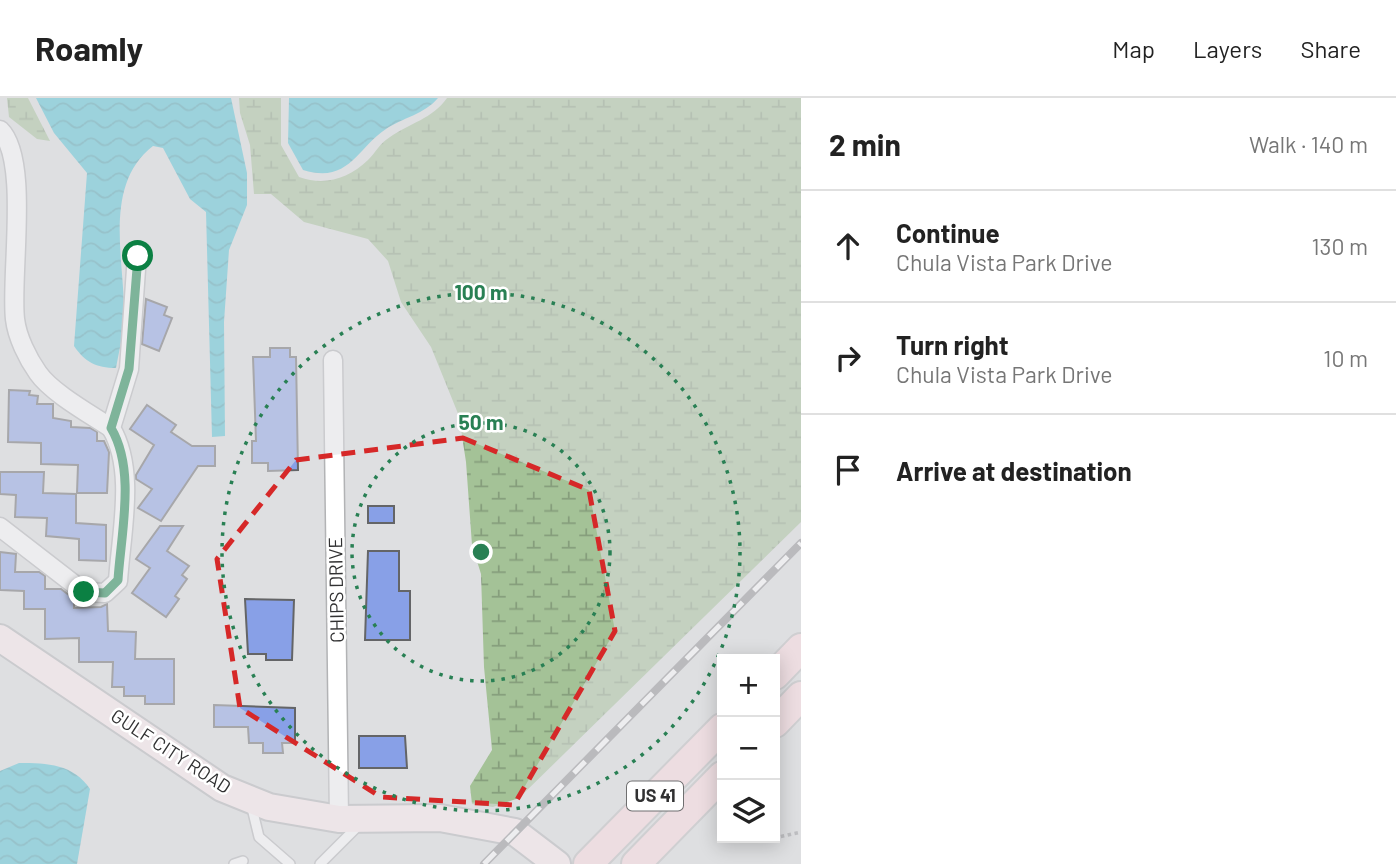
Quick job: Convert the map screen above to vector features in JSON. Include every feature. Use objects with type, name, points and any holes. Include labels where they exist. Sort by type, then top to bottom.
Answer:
[{"type":"main road","points":[[780,670],[801,648]]},
{"type":"main road","points":[[780,718],[801,696]]},
{"type":"main road","name":"US 41","points":[[588,864],[717,733]]},
{"type":"main road","name":"US 41","points":[[636,864],[718,780]]},
{"type":"street","points":[[0,130],[8,138],[17,194],[15,321],[24,347],[39,375],[111,428],[120,443],[124,467],[118,580],[105,593],[84,592],[0,527]]},
{"type":"street","points":[[111,428],[129,369],[138,256]]},
{"type":"street","name":"CHIPS DRIVE","points":[[333,360],[339,819]]},
{"type":"street","name":"GULF CITY ROAD","points":[[0,638],[222,788],[251,800],[269,807],[339,819],[440,818],[515,832],[557,864]]},
{"type":"lane","points":[[251,800],[259,837],[290,864]]},
{"type":"lane","points":[[320,864],[365,819]]},
{"type":"path","points":[[780,837],[801,832]]},
{"type":"highlighted area","points":[[463,438],[589,490],[615,631],[514,805],[381,797],[240,708],[217,559],[296,460]]},
{"type":"green space","points":[[7,98],[28,98],[50,141],[37,139],[9,117]]},
{"type":"green space","points":[[239,98],[281,98],[281,145],[299,177],[327,181],[360,167],[387,139],[428,116],[447,98],[801,98],[801,522],[519,798],[493,807],[472,804],[470,786],[492,750],[484,667],[481,574],[472,545],[466,462],[459,416],[431,347],[401,302],[388,261],[368,239],[304,222],[271,194],[254,194],[250,145],[240,113]]},
{"type":"water","points":[[36,98],[231,98],[247,173],[247,205],[229,250],[224,322],[225,436],[212,437],[206,212],[190,199],[163,148],[153,146],[137,163],[127,182],[122,204],[120,251],[124,320],[116,368],[103,367],[87,360],[74,346],[87,173],[54,133]]},
{"type":"water","points":[[289,98],[438,98],[427,108],[386,129],[342,168],[319,173],[303,170],[288,143]]},
{"type":"water","points":[[19,763],[50,765],[68,770],[76,774],[90,789],[77,864],[0,864],[0,771]]},
{"type":"building","points":[[146,299],[167,307],[164,315],[172,318],[159,351],[142,344]]},
{"type":"building","points":[[270,348],[290,348],[290,357],[296,357],[298,470],[268,471],[268,463],[252,463],[252,441],[256,441],[253,357],[270,357]]},
{"type":"building","points":[[9,390],[30,391],[29,395],[38,396],[37,404],[53,404],[53,418],[71,421],[71,427],[90,428],[97,432],[97,441],[104,441],[109,452],[107,493],[77,493],[78,465],[41,464],[41,443],[8,442]]},
{"type":"building","points":[[147,405],[176,425],[171,432],[192,446],[215,446],[215,466],[198,466],[161,521],[138,508],[152,489],[136,479],[136,475],[154,445],[130,429]]},
{"type":"building","points":[[0,472],[44,472],[43,493],[76,494],[76,523],[106,525],[106,561],[79,560],[79,539],[46,536],[47,518],[15,517],[16,495],[0,494]]},
{"type":"building","points":[[368,506],[394,506],[394,523],[368,523]]},
{"type":"building","points":[[160,526],[183,526],[167,551],[189,566],[182,575],[187,579],[175,596],[179,599],[166,617],[132,593],[150,568],[136,559]]},
{"type":"building","points":[[368,551],[399,551],[399,591],[410,591],[410,640],[365,640]]},
{"type":"building","points":[[0,552],[16,554],[15,572],[39,572],[45,576],[45,589],[61,589],[74,599],[74,608],[101,607],[107,604],[108,631],[136,632],[135,659],[174,659],[174,704],[145,704],[145,696],[124,696],[124,687],[112,687],[113,662],[79,662],[79,638],[45,639],[45,609],[24,609],[24,591],[0,590]]},
{"type":"building","points":[[245,599],[294,600],[292,660],[266,660],[266,654],[248,654]]},
{"type":"building","points":[[214,705],[295,708],[295,743],[282,743],[283,753],[263,753],[263,743],[249,743],[248,727],[214,727]]},
{"type":"building","points":[[359,736],[405,736],[407,768],[359,768]]},
{"type":"railway","points":[[484,864],[801,543]]},
{"type":"route","points":[[84,592],[105,593],[118,580],[124,467],[120,443],[111,428],[129,369],[138,256]]}]
